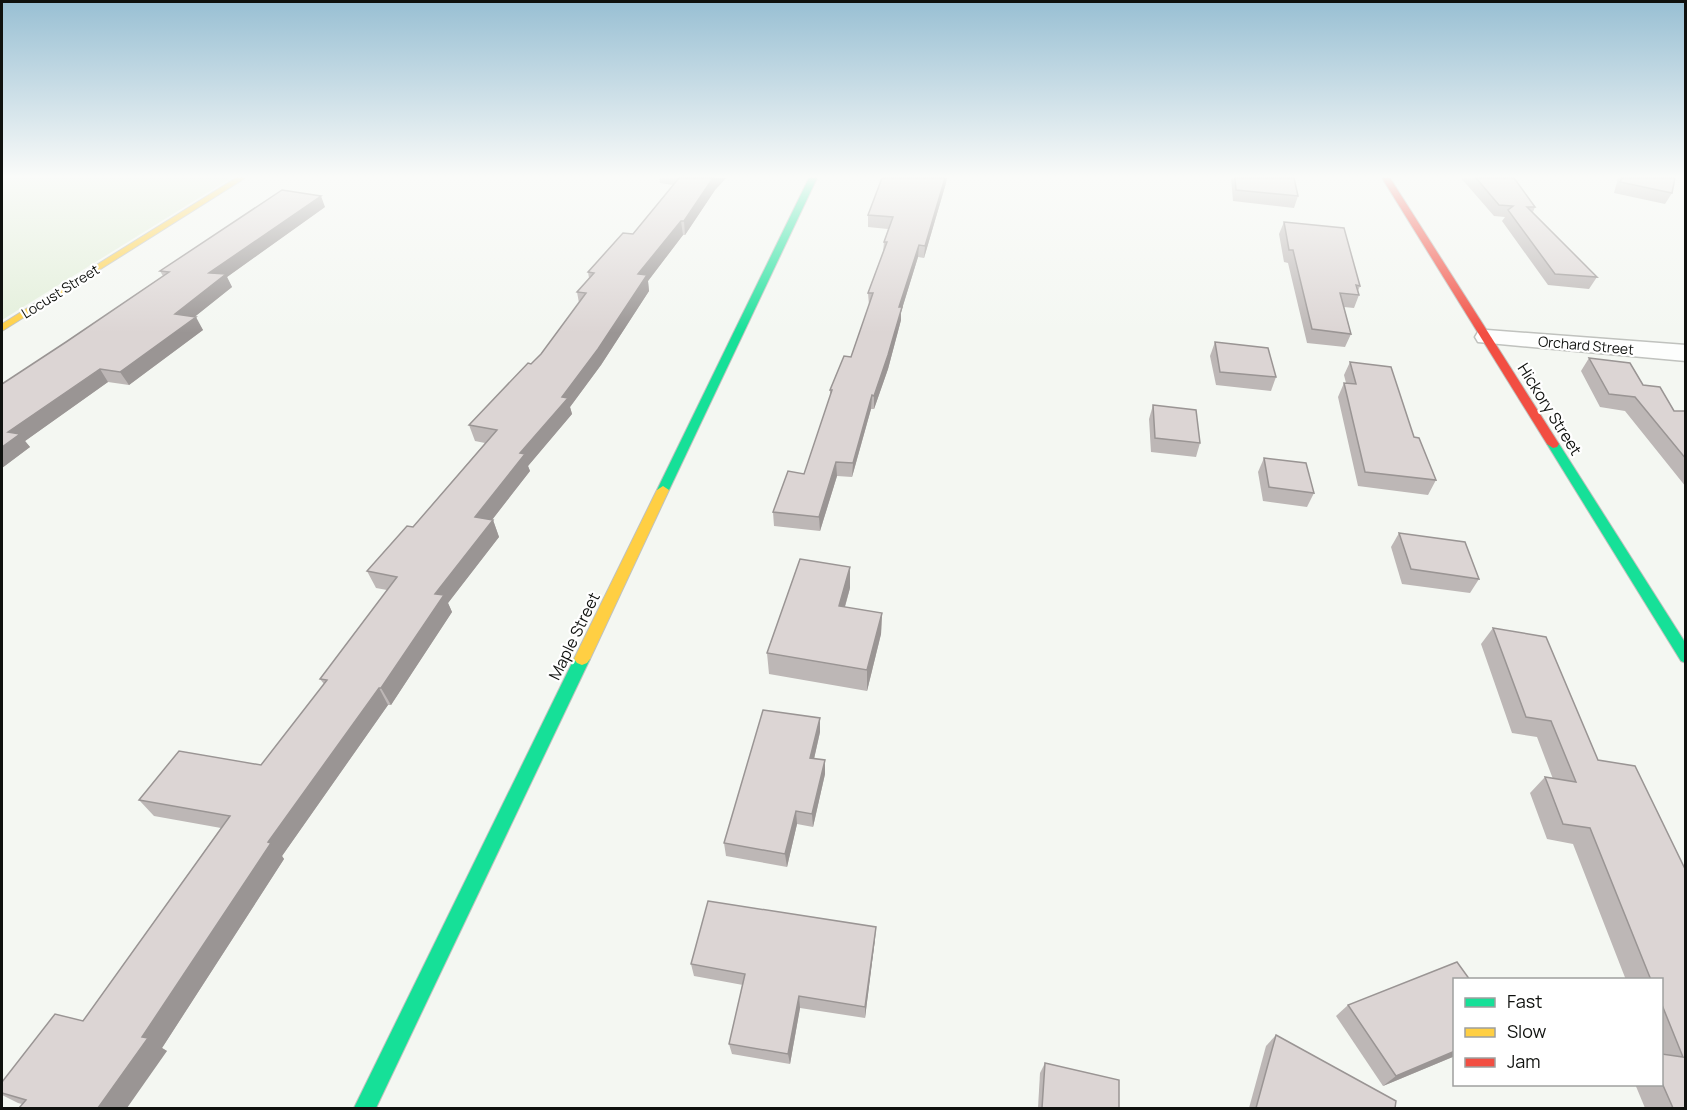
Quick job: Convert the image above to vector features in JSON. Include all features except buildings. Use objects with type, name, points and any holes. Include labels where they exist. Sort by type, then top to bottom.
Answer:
[{"type":"street","name":"Locust Street","points":[[2,328],[158,230]]},
{"type":"street","name":"Maple Street","points":[[364,1108],[788,230]]},
{"type":"street","name":"Hickory Street","points":[[1419,230],[1686,657]]},
{"type":"street","name":"Orchard Street","points":[[1487,337],[1686,353]]},
{"type":"green space","points":[[2,230],[147,230],[2,320]]},
{"type":"traffic: fast","points":[[663,490],[788,230]]},
{"type":"traffic: fast","points":[[1553,444],[1686,657]]},
{"type":"traffic: fast","points":[[365,1108],[582,659]]},
{"type":"traffic: slow","points":[[2,328],[158,230]]},
{"type":"traffic: slow","points":[[582,659],[663,490]]},
{"type":"traffic: jam","points":[[1419,230],[1553,444]]}]
